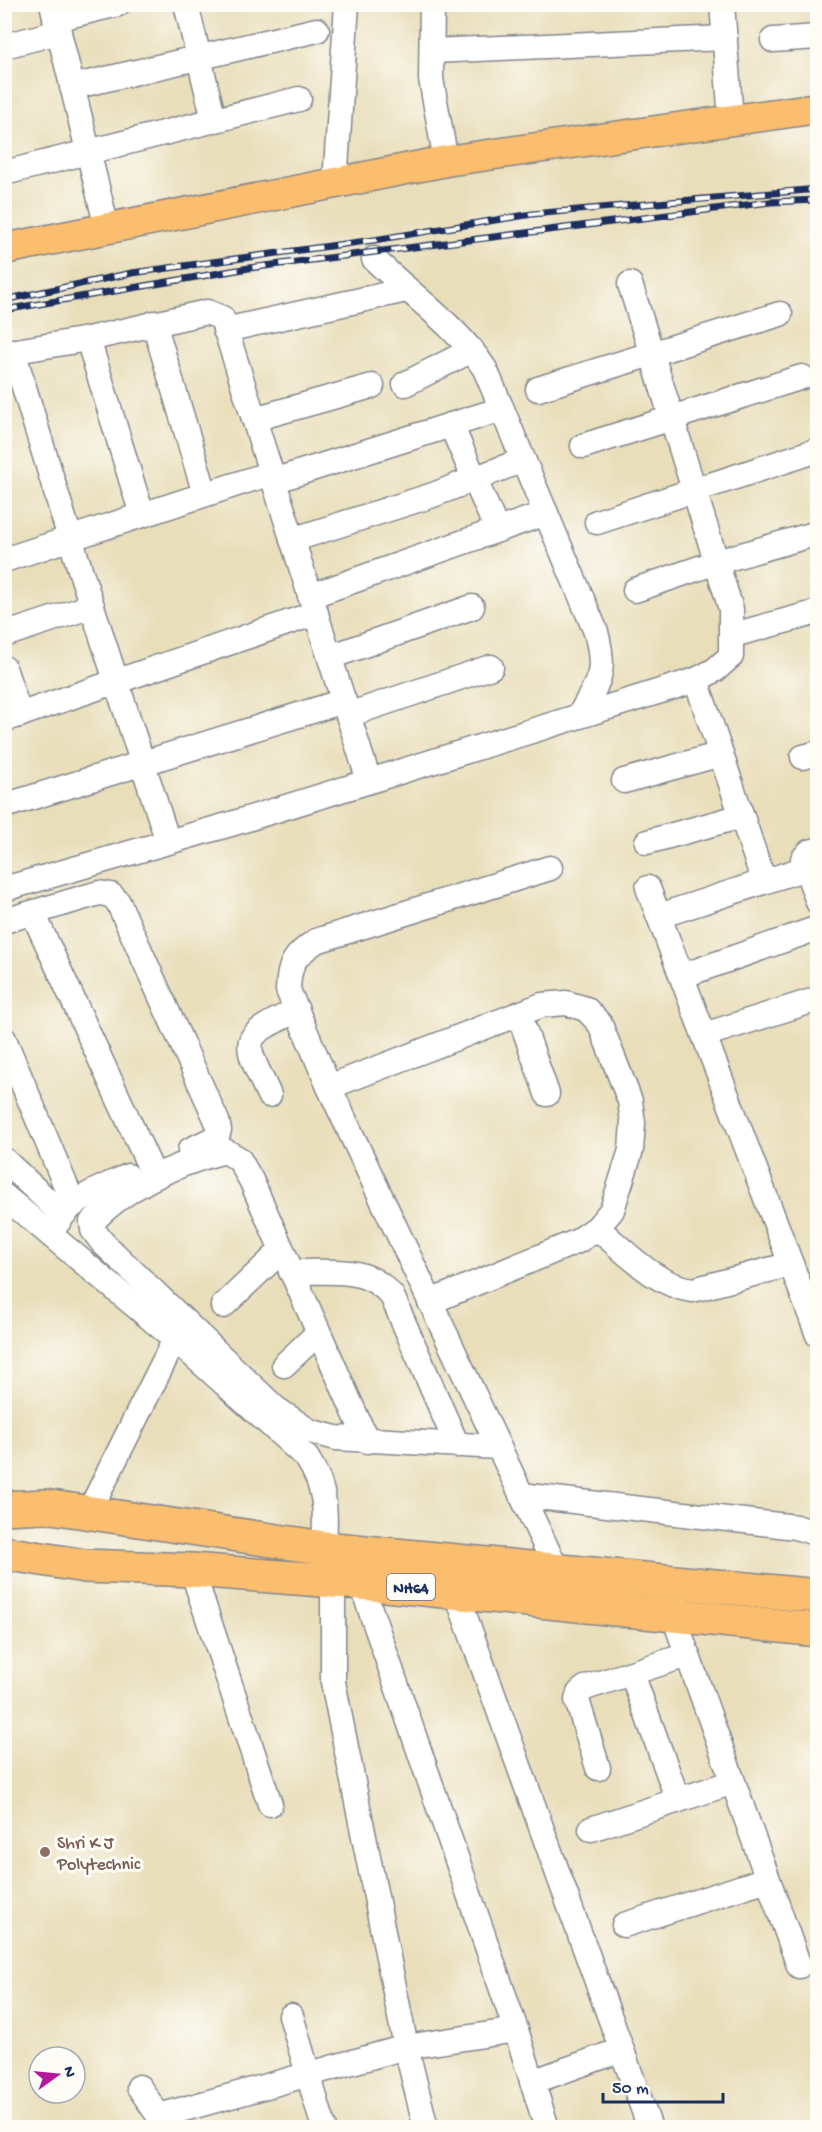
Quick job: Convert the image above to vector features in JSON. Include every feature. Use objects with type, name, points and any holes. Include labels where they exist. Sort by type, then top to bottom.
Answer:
[{"type":"highway","name":"NH64","points":[[4,1508],[45,1506],[89,1512],[456,1592],[818,1630]]},
{"type":"highway","name":"NH64","points":[[5,1554],[85,1566],[192,1570],[338,1565],[557,1571],[818,1596]]},
{"type":"main road","points":[[4,249],[446,161],[818,108]]},
{"type":"street","points":[[4,46],[55,18],[118,4]]},
{"type":"street","points":[[186,4],[214,120]]},
{"type":"street","points":[[335,183],[347,4]]},
{"type":"street","points":[[432,4],[431,79],[446,161]]},
{"type":"street","points":[[722,4],[731,120]]},
{"type":"street","points":[[55,18],[107,228]]},
{"type":"street","points":[[72,87],[317,30]]},
{"type":"street","points":[[773,40],[818,37]]},
{"type":"street","points":[[432,51],[725,38]]},
{"type":"street","points":[[4,173],[299,99]]},
{"type":"street","points":[[374,259],[472,350],[485,369],[596,632],[603,658],[600,679],[579,716]]},
{"type":"street","points":[[4,889],[168,842],[696,680],[715,670],[730,656],[733,635],[731,609],[630,284]]},
{"type":"street","points":[[225,330],[406,290]]},
{"type":"street","points":[[168,842],[9,352],[88,339],[207,312],[222,318],[369,781]]},
{"type":"street","points":[[538,389],[780,314]]},
{"type":"street","points":[[154,323],[205,494]]},
{"type":"street","points":[[88,339],[142,515]]},
{"type":"street","points":[[405,384],[472,350]]},
{"type":"street","points":[[583,446],[802,377]]},
{"type":"street","points":[[254,419],[372,386]]},
{"type":"street","points":[[4,560],[205,494],[272,477],[502,409]]},
{"type":"street","points":[[451,425],[497,530]]},
{"type":"street","points":[[597,522],[818,450]]},
{"type":"street","points":[[292,540],[475,480],[523,460]]},
{"type":"street","points":[[4,668],[12,718],[117,682],[497,530],[546,513]]},
{"type":"street","points":[[635,590],[717,562],[818,533]]},
{"type":"street","points":[[4,635],[92,606]]},
{"type":"street","points":[[330,657],[472,607]]},
{"type":"street","points":[[733,635],[818,612]]},
{"type":"street","points":[[4,806],[143,764],[490,667]]},
{"type":"street","points":[[696,680],[764,882]]},
{"type":"street","points":[[624,781],[721,754]]},
{"type":"street","points":[[647,842],[742,816]]},
{"type":"street","points":[[659,916],[764,882],[812,859],[818,902]]},
{"type":"street","points":[[550,868],[316,941],[297,954],[289,973],[288,990],[329,1087],[575,1605]]},
{"type":"street","points":[[648,888],[818,1335]]},
{"type":"street","points":[[4,921],[105,892],[118,902],[219,1130],[217,1137],[208,1143],[149,1165],[62,1217]]},
{"type":"street","points":[[33,913],[149,1165]]},
{"type":"street","points":[[682,976],[818,928]]},
{"type":"street","points":[[704,1035],[818,999]]},
{"type":"street","points":[[329,1087],[542,1005],[566,1003],[586,1010],[600,1024],[630,1101],[633,1123],[631,1150],[612,1210],[597,1228],[578,1241],[430,1302]]},
{"type":"street","points":[[269,1095],[250,1055],[249,1043],[258,1029],[297,1010]]},
{"type":"street","points":[[519,1014],[547,1094]]},
{"type":"street","points":[[4,1039],[62,1217]]},
{"type":"street","points":[[367,1441],[239,1159],[225,1151],[192,1159],[112,1201],[92,1222],[93,1230],[102,1242],[275,1408],[309,1431],[336,1438],[367,1441],[498,1447]]},
{"type":"street","points":[[4,1160],[62,1217],[175,1339],[307,1458],[318,1474],[338,1565],[516,2030],[546,2127]]},
{"type":"street","points":[[4,1196],[62,1217]]},
{"type":"street","points":[[597,1228],[662,1280],[677,1289],[693,1290],[791,1264]]},
{"type":"street","points":[[223,1306],[282,1250]]},
{"type":"street","points":[[291,1272],[364,1273],[382,1283],[392,1296],[457,1445]]},
{"type":"street","points":[[284,1365],[318,1333]]},
{"type":"street","points":[[89,1512],[175,1339]]},
{"type":"street","points":[[521,1495],[796,1527],[818,1534]]},
{"type":"street","points":[[338,1565],[333,1682],[406,2047],[426,2127]]},
{"type":"street","points":[[192,1570],[270,1804]]},
{"type":"street","points":[[677,1582],[674,1615],[799,1966]]},
{"type":"street","points":[[456,1592],[650,2127]]},
{"type":"street","points":[[598,1768],[577,1700],[579,1693],[687,1655]]},
{"type":"street","points":[[632,1674],[678,1800]]},
{"type":"street","points":[[591,1829],[733,1782]]},
{"type":"street","points":[[624,1925],[767,1879]]},
{"type":"street","points":[[291,2016],[324,2127]]},
{"type":"street","points":[[139,2087],[163,2122],[309,2074],[406,2047],[516,2030]]},
{"type":"street","points":[[532,2082],[621,2050]]},
{"type":"railway","points":[[4,300],[132,273],[374,240],[532,214],[818,189]]},
{"type":"railway","points":[[4,310],[249,268],[770,202],[818,200]]},
{"type":"place","name":"Shri K J Polytechnic","points":[[45,1852]]}]
